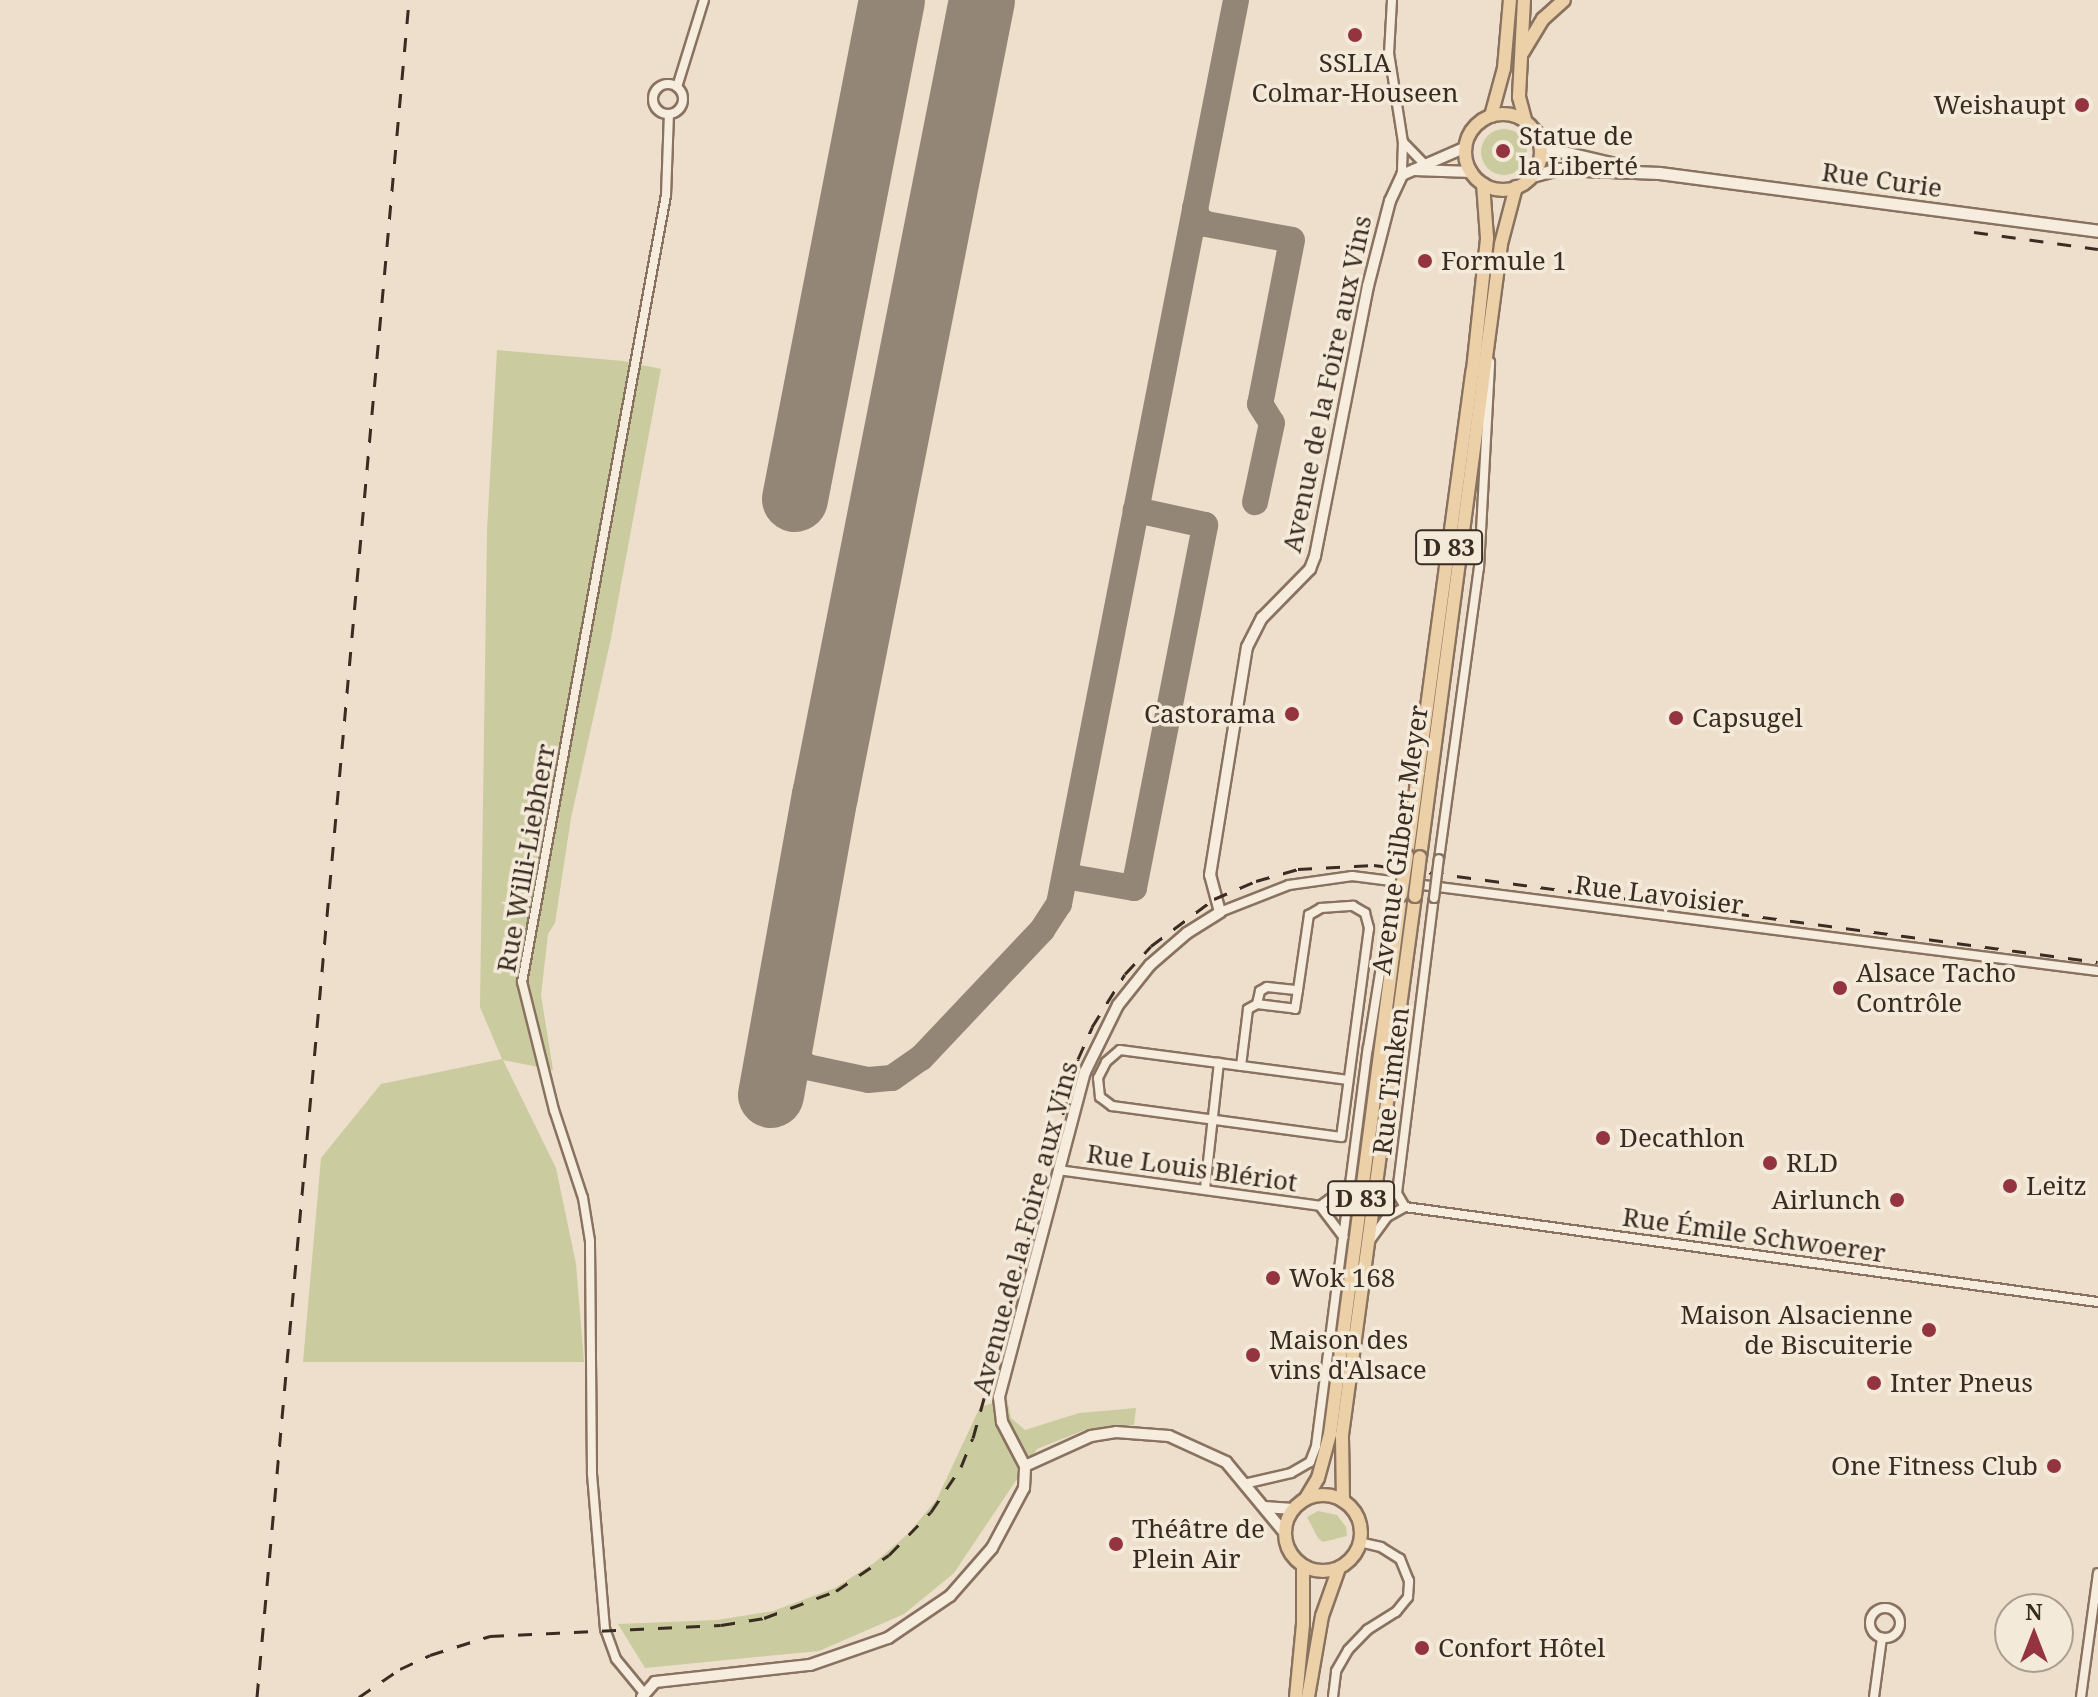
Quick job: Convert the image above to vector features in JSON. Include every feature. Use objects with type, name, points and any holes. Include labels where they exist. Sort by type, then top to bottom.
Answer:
[{"type":"main road","points":[[1491,116],[1504,68],[1510,0]]},
{"type":"main road","points":[[1524,0],[1519,102],[1525,120]]},
{"type":"main road","points":[[1520,58],[1543,19],[1564,0]]},
{"type":"main road","points":[[1514,115],[1525,120],[1535,130],[1541,154],[1532,176],[1516,187],[1505,189],[1483,184],[1472,172],[1466,147],[1474,128],[1491,116],[1514,115]]},
{"type":"main road","name":"Rue Curie","points":[[1535,130],[1551,149],[1659,173],[2098,231]]},
{"type":"main road","name":"Rue Curie","points":[[1532,176],[1559,169],[1659,173]]},
{"type":"main road","name":"Avenue Gilbert Meyer","points":[[1414,856],[1487,238],[1483,184]]},
{"type":"main road","name":"Avenue Gilbert Meyer","points":[[1284,1532],[1293,1509],[1306,1498],[1318,1478],[1330,1434],[1501,244],[1516,187]]},
{"type":"main road","name":"Avenue Gilbert Meyer","points":[[1360,1542],[1358,1519],[1343,1501],[1342,1435],[1408,896]]},
{"type":"main road","points":[[1306,1498],[1324,1495],[1343,1501]]},
{"type":"main road","points":[[1284,1532],[1289,1551],[1303,1566],[1321,1571],[1339,1568],[1350,1560],[1360,1542]]},
{"type":"main road","points":[[1296,1697],[1303,1624],[1303,1566]]},
{"type":"main road","points":[[1308,1697],[1322,1616],[1339,1568]]},
{"type":"street","name":"Rue Willi-Liebherr","points":[[677,87],[663,85],[653,95],[656,108],[669,114],[678,110],[683,101],[677,87],[704,0]]},
{"type":"street","name":"Avenue de la Foire aux Vins","points":[[1025,1466],[1002,1422],[999,1397],[1085,1072],[1118,1005],[1150,965],[1187,933],[1220,912],[1210,875],[1247,647],[1262,618],[1310,569],[1315,556],[1368,286],[1390,201],[1407,172],[1389,53],[1392,0]]},
{"type":"street","name":"Rue Willi-Liebherr","points":[[643,1695],[616,1659],[605,1629],[592,1473],[590,1241],[583,1198],[554,1110],[522,982],[666,195],[669,114]]},
{"type":"street","points":[[1403,142],[1424,164]]},
{"type":"street","points":[[1407,172],[1466,147]]},
{"type":"street","points":[[1407,172],[1472,172]]},
{"type":"street","name":"Rue Timken","points":[[1405,1207],[1397,1193],[1479,568],[1491,384],[1490,337]]},
{"type":"street","name":"Rue Lavoisier","points":[[1220,912],[1289,885],[1352,876],[2098,971]]},
{"type":"street","name":"Avenue Gilbert Meyer","points":[[1244,1484],[1291,1473],[1310,1462],[1316,1446],[1368,1048],[1386,936],[1408,896]]},
{"type":"street","points":[[1241,1066],[1248,1009],[1257,1004],[1295,1009],[1309,915],[1321,908],[1353,906],[1365,913],[1369,928],[1341,1137],[1112,1106],[1100,1097],[1098,1078],[1106,1062],[1120,1050],[1241,1066],[1348,1080]]},
{"type":"street","points":[[1257,1004],[1260,991],[1267,987],[1298,990]]},
{"type":"street","points":[[1348,1080],[1368,1048]]},
{"type":"street","points":[[1205,1189],[1219,1063]]},
{"type":"street","points":[[1348,1080],[1361,1105]]},
{"type":"street","name":"Rue Louis Blériot","points":[[1058,1170],[1320,1206]]},
{"type":"street","points":[[1344,1239],[1337,1224],[1320,1206],[1351,1184]]},
{"type":"street","points":[[1368,1242],[1387,1217],[1405,1207]]},
{"type":"street","name":"Rue Émile Schwoerer","points":[[1405,1207],[2098,1302]]},
{"type":"street","points":[[643,1695],[655,1682],[810,1665],[888,1638],[950,1596],[992,1548],[1024,1488],[1025,1466],[1091,1436],[1142,1432],[1169,1436],[1210,1453],[1226,1462],[1284,1532]]},
{"type":"street","points":[[1264,1507],[1293,1509]]},
{"type":"street","points":[[1333,1697],[1336,1671],[1348,1650],[1367,1630],[1396,1612],[1408,1597],[1409,1581],[1400,1559],[1381,1547],[1360,1542]]},
{"type":"street","points":[[2081,1697],[2098,1573]]},
{"type":"street","points":[[1874,1697],[1882,1638]]},
{"type":"green space","points":[[1504,129],[1521,135],[1527,152],[1521,169],[1504,175],[1487,169],[1481,152],[1487,135]]},
{"type":"green space","points":[[497,350],[623,361],[661,369],[611,638],[571,818],[555,923],[548,934],[541,995],[553,1070],[503,1060],[556,1168],[576,1264],[584,1362],[303,1362],[321,1158],[381,1084],[502,1059],[480,1007],[487,531]]},
{"type":"green space","points":[[1007,1399],[1011,1418],[1025,1430],[1079,1413],[1136,1408],[1134,1425],[1087,1429],[1037,1449],[954,1573],[904,1614],[819,1651],[645,1668],[618,1624],[717,1620],[773,1611],[835,1588],[874,1563],[908,1534],[937,1499],[980,1407]]},
{"type":"green space","points":[[1318,1511],[1337,1515],[1346,1527],[1347,1536],[1323,1542],[1318,1538],[1307,1517]]},
{"type":"taxiway","points":[[784,1019],[789,1048],[807,1067],[868,1080],[892,1078],[921,1058],[1042,930],[1059,904],[1236,0]]},
{"type":"taxiway","points":[[1195,208],[1198,219],[1206,224],[1292,240],[1260,404],[1272,423],[1255,502]]},
{"type":"taxiway","points":[[1065,876],[1134,888],[1205,525],[1136,510]]},
{"type":"runway","points":[[795,499],[892,0]]},
{"type":"runway","points":[[771,1095],[825,796],[982,0]]},
{"type":"railway","points":[[257,1697],[409,0]]},
{"type":"railway","points":[[1974,232],[2098,249]]},
{"type":"railway","points":[[359,1697],[400,1669],[430,1655],[490,1636],[721,1625],[764,1618],[836,1591],[889,1555],[931,1512],[961,1467],[973,1438],[1078,1059],[1092,1027],[1125,974],[1151,946],[1214,899],[1256,881],[1298,869],[1374,865],[2098,962]]},
{"type":"place","name":"SSLIA Colmar-Houseen","points":[[1355,35]]},
{"type":"place","name":"Weishaupt","points":[[2082,105]]},
{"type":"place","name":"Statue de la Liberté","points":[[1503,151]]},
{"type":"place","name":"Formule 1","points":[[1425,261]]},
{"type":"place","name":"Castorama","points":[[1292,714]]},
{"type":"place","name":"Capsugel","points":[[1676,718]]},
{"type":"place","name":"Alsace Tacho Contrôle","points":[[1840,988]]},
{"type":"place","name":"Decathlon","points":[[1603,1138]]},
{"type":"place","name":"RLD","points":[[1770,1163]]},
{"type":"place","name":"Leitz","points":[[2010,1186]]},
{"type":"place","name":"Airlunch","points":[[1897,1200]]},
{"type":"place","name":"Wok 168","points":[[1273,1278]]},
{"type":"place","name":"Maison Alsacienne de Biscuiterie","points":[[1929,1330]]},
{"type":"place","name":"Maison des vins d'Alsace","points":[[1253,1355]]},
{"type":"place","name":"Inter Pneus","points":[[1874,1383]]},
{"type":"place","name":"One Fitness Club","points":[[2054,1466]]},
{"type":"place","name":"Théâtre de Plein Air","points":[[1116,1544]]},
{"type":"place","name":"Confort Hôtel","points":[[1422,1648]]}]
